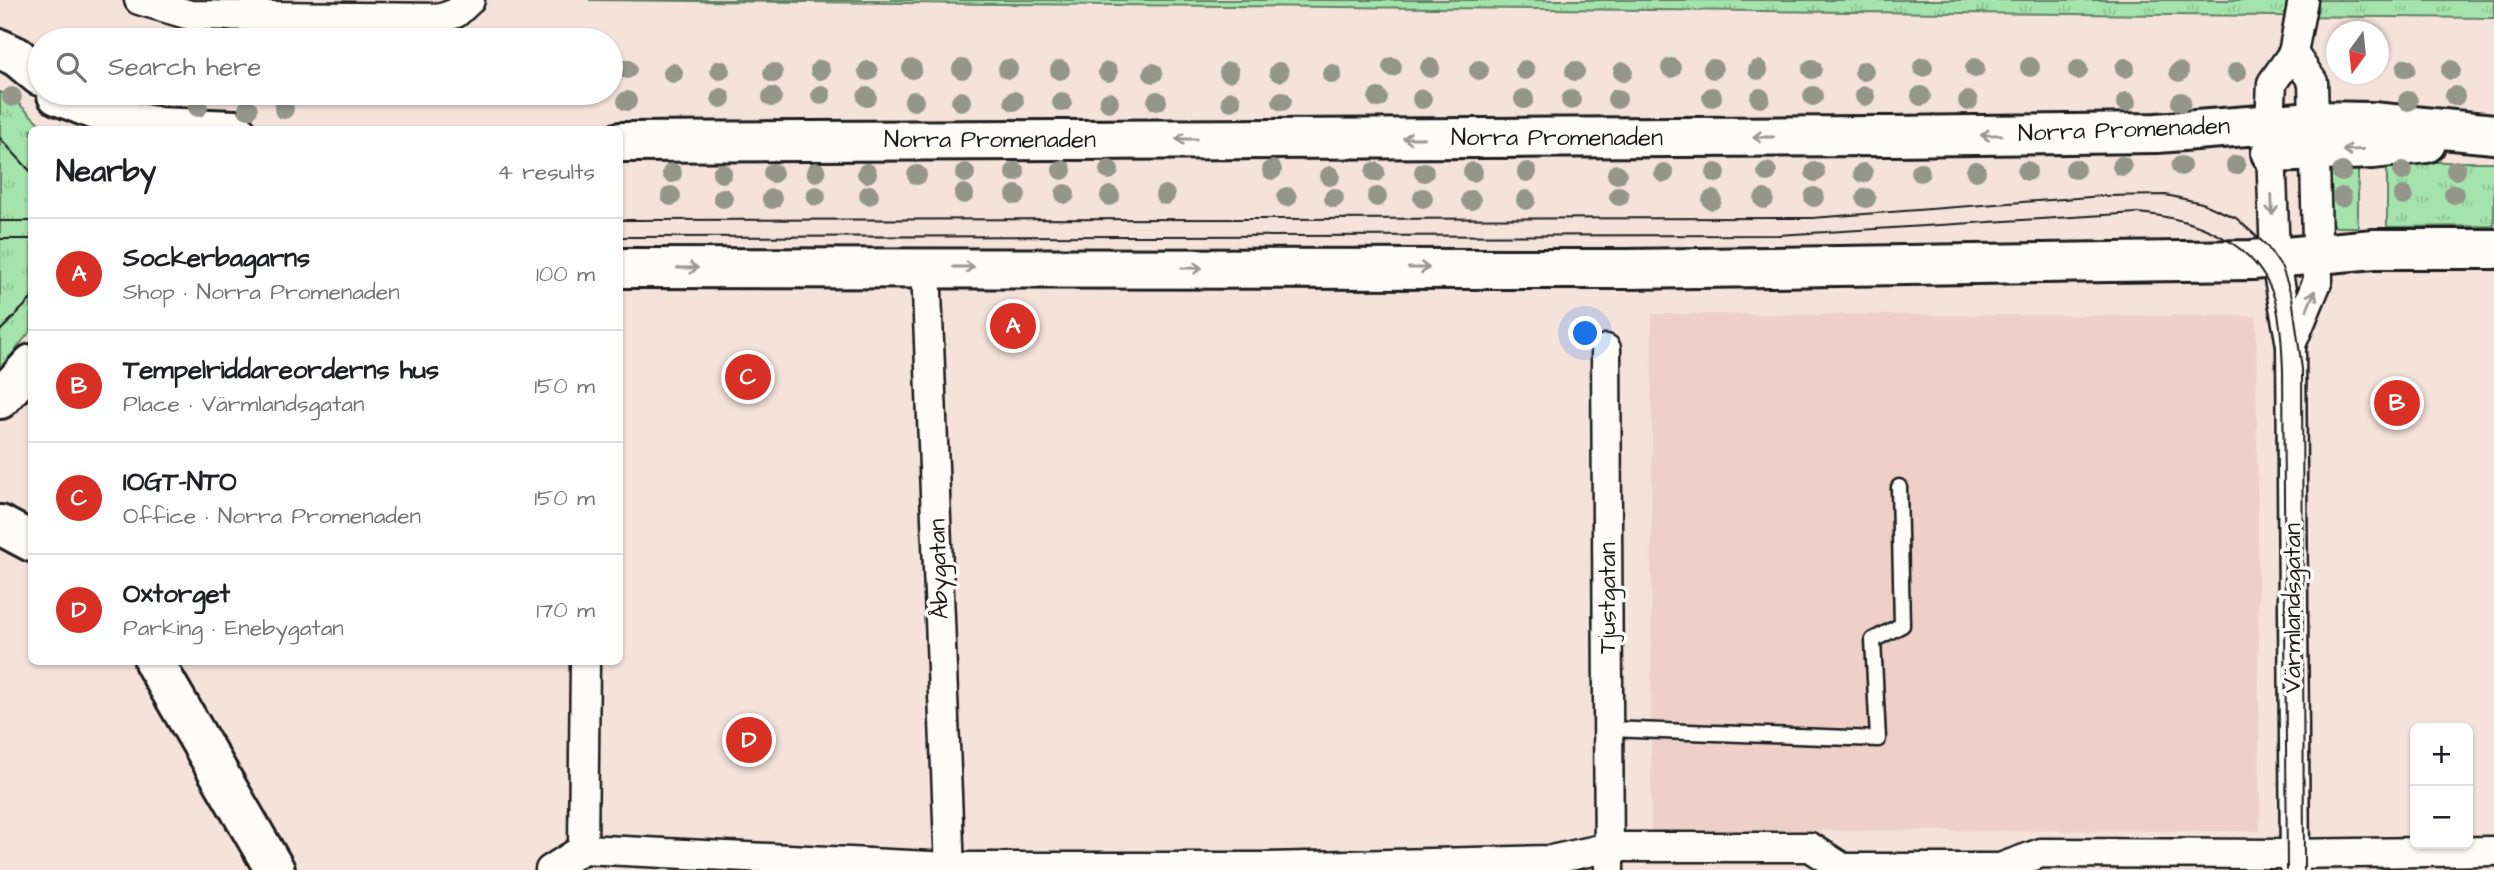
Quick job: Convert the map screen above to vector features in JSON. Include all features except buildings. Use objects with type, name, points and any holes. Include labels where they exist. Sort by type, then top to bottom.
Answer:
[{"type":"main road","points":[[0,50],[17,57],[28,67]]},
{"type":"main road","points":[[63,105],[78,126]]},
{"type":"main road","points":[[88,105],[118,119],[154,126]]},
{"type":"main road","name":"Norra Promenaden","points":[[623,142],[2157,133],[2271,138],[2314,136],[2372,122],[2494,135]]},
{"type":"main road","points":[[623,268],[1625,269],[2275,257],[2318,252],[2494,249]]},
{"type":"main road","points":[[0,399],[28,368]]},
{"type":"main road","points":[[0,525],[28,540]]},
{"type":"main road","points":[[154,668],[275,870]]},
{"type":"street","points":[[139,0],[190,15],[442,18],[456,13],[470,0]]},
{"type":"street","points":[[2293,53],[2303,0]]},
{"type":"street","name":"Värmlandsgatan","points":[[2291,345],[2318,280],[2313,82],[2293,53],[2272,83],[2271,138],[2275,257],[2291,345],[2295,862]]},
{"type":"street","name":"Åbygatan","points":[[926,267],[950,869]]},
{"type":"street","name":"Tjustgatan","points":[[1606,349],[1610,859]]},
{"type":"street","points":[[583,849],[585,665]]},
{"type":"street","points":[[550,870],[583,849],[950,869],[1267,867],[1610,859],[1810,847],[1843,868],[2000,868],[2041,853],[2295,862],[2494,851]]},
{"type":"lane","points":[[1609,730],[1878,739],[1873,640],[1902,625],[1899,487]]},
{"type":"shaded area","points":[[1652,314],[2256,316],[2260,831],[1651,830]]},
{"type":"green space","points":[[589,0],[2494,0],[2494,18]]},
{"type":"green space","points":[[0,92],[12,97],[42,126],[28,126],[28,334],[0,370]]},
{"type":"green space","points":[[2358,161],[2358,227],[2336,227],[2330,222],[2330,169]]},
{"type":"green space","points":[[2387,162],[2494,162],[2494,226],[2387,227]]},
{"type":"tram line","points":[[0,138],[28,169]]},
{"type":"tram line","points":[[623,220],[1812,218],[2103,196],[2166,195],[2202,203],[2236,218],[2266,245],[2282,268],[2292,297],[2302,369],[2304,870]]},
{"type":"tram line","points":[[623,237],[1778,235],[2137,213],[2180,220],[2201,227],[2238,247],[2253,262],[2266,279],[2275,300],[2280,326],[2283,370],[2287,870]]},
{"type":"tram line","points":[[0,221],[28,221]]},
{"type":"tram line","points":[[0,239],[28,239]]},
{"type":"tram line","points":[[0,331],[28,302]]},
{"type":"place","name":"Sockerbagarns","points":[[1013,326]]},
{"type":"place","name":"IOGT-NTO","points":[[748,377]]},
{"type":"place","name":"Tempelriddareorderns hus","points":[[2397,403]]},
{"type":"place","name":"Oxtorget","points":[[749,740]]}]
